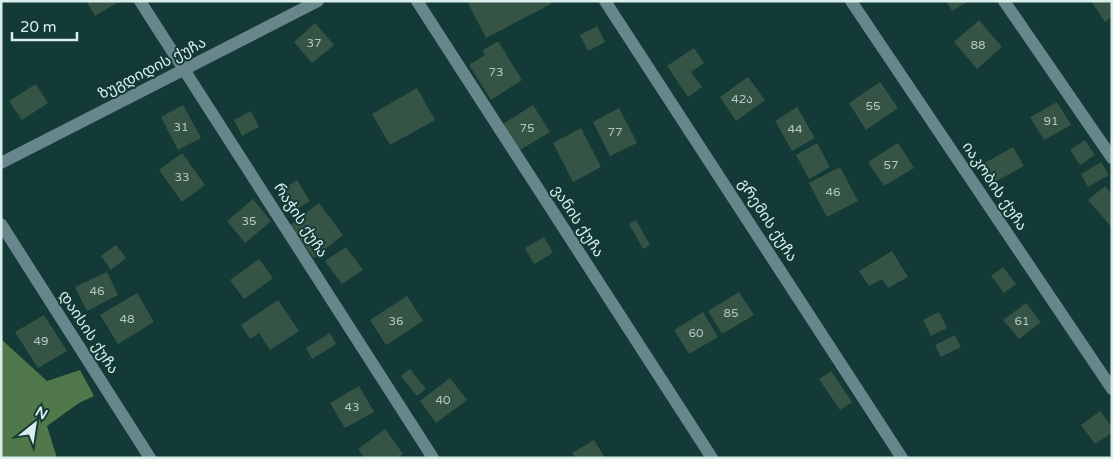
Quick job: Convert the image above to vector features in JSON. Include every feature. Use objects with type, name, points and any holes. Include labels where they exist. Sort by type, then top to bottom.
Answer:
[{"type":"street","name":"რაჭის ქუჩა","points":[[140,1],[433,458]]},
{"type":"street","name":"ზუგდიდის ქუჩა","points":[[1,163],[318,1]]},
{"type":"street","name":"ვანის ქუჩა","points":[[417,1],[712,458]]},
{"type":"street","name":"გრემის ქუჩა","points":[[605,1],[902,458]]},
{"type":"street","name":"იაკობის ქუჩა","points":[[851,1],[1112,389]]},
{"type":"street","points":[[1004,1],[1112,158]]},
{"type":"street","name":"დაისის ქუჩა","points":[[1,224],[150,458]]},
{"type":"green space","points":[[1,339],[47,381],[80,370],[94,396],[79,403],[47,426],[57,458],[1,458]]},
{"type":"building","points":[[86,1],[120,1],[95,16]]},
{"type":"building","points":[[467,1],[550,1],[551,4],[486,38]]},
{"type":"building","points":[[946,1],[969,1],[952,11]]},
{"type":"building","points":[[1091,1],[1112,1],[1112,17],[1105,22]]},
{"type":"building","points":[[979,20],[1002,47],[977,69],[954,42]]},
{"type":"building","points":[[315,23],[334,45],[312,63],[294,42]]},
{"type":"building","points":[[597,26],[605,42],[588,51],[580,35]]},
{"type":"building","points":[[498,41],[522,80],[491,100],[469,65],[485,55],[482,51]]},
{"type":"building","points":[[694,48],[704,63],[691,72],[702,87],[688,97],[667,66]]},
{"type":"building","points":[[748,77],[765,100],[736,121],[720,97]]},
{"type":"building","points":[[880,82],[898,108],[866,130],[849,103]]},
{"type":"building","points":[[36,84],[48,103],[22,120],[9,101]]},
{"type":"building","points":[[417,88],[435,120],[390,145],[372,114]]},
{"type":"building","points":[[1057,102],[1071,125],[1044,140],[1030,117]]},
{"type":"building","points":[[183,105],[201,138],[178,150],[161,117]]},
{"type":"building","points":[[533,105],[550,132],[520,150],[503,124]]},
{"type":"building","points":[[797,107],[815,138],[792,151],[775,121]]},
{"type":"building","points":[[619,108],[637,143],[610,156],[593,122]]},
{"type":"building","points":[[251,111],[259,127],[242,136],[234,120]]},
{"type":"building","points":[[581,128],[601,167],[573,182],[553,143]]},
{"type":"building","points":[[1085,140],[1095,155],[1080,165],[1070,150]]},
{"type":"building","points":[[817,143],[830,167],[809,179],[796,155]]},
{"type":"building","points":[[898,143],[914,168],[884,186],[868,162]]},
{"type":"building","points":[[1013,147],[1024,166],[991,184],[981,165]]},
{"type":"building","points":[[182,153],[205,185],[182,202],[159,170]]},
{"type":"building","points":[[1101,162],[1109,175],[1088,187],[1081,174]]},
{"type":"building","points":[[840,167],[858,201],[827,217],[809,183]]},
{"type":"building","points":[[297,180],[310,201],[293,212],[280,191]]},
{"type":"building","points":[[1105,186],[1112,195],[1112,228],[1088,200]]},
{"type":"building","points":[[253,199],[271,221],[245,243],[227,221]]},
{"type":"building","points":[[319,203],[343,235],[314,258],[289,226]]},
{"type":"building","points":[[636,220],[650,245],[643,249],[629,224]]},
{"type":"building","points":[[544,237],[553,253],[534,264],[525,248]]},
{"type":"building","points":[[116,245],[126,258],[111,270],[101,256]]},
{"type":"building","points":[[346,247],[363,270],[342,284],[325,261]]},
{"type":"building","points":[[892,251],[908,277],[888,288],[882,279],[869,286],[859,271]]},
{"type":"building","points":[[259,259],[273,278],[244,299],[230,280]]},
{"type":"building","points":[[1003,267],[1016,284],[1004,293],[991,276]]},
{"type":"building","points":[[107,272],[118,295],[87,311],[75,287]]},
{"type":"building","points":[[739,292],[754,315],[722,334],[708,311]]},
{"type":"building","points":[[137,293],[154,322],[118,344],[100,315]]},
{"type":"building","points":[[407,296],[423,321],[386,345],[370,320]]},
{"type":"building","points":[[278,300],[299,331],[270,350],[259,333],[250,339],[241,325]]},
{"type":"building","points":[[1026,303],[1041,322],[1019,339],[1003,320]]},
{"type":"building","points":[[703,312],[718,337],[689,354],[674,330]]},
{"type":"building","points":[[939,312],[947,328],[931,336],[923,320]]},
{"type":"building","points":[[44,315],[67,351],[38,368],[15,332]]},
{"type":"building","points":[[330,333],[336,344],[312,359],[306,348]]},
{"type":"building","points":[[955,335],[961,347],[941,357],[935,345]]},
{"type":"building","points":[[410,369],[426,389],[417,396],[401,376]]},
{"type":"building","points":[[831,371],[852,402],[840,410],[819,379]]},
{"type":"building","points":[[450,378],[467,400],[436,423],[420,401]]},
{"type":"building","points":[[359,386],[374,412],[345,428],[330,403]]},
{"type":"building","points":[[1100,411],[1112,427],[1112,433],[1095,444],[1081,425]]},
{"type":"building","points":[[385,429],[403,454],[398,458],[365,458],[358,449]]},
{"type":"building","points":[[594,440],[605,458],[575,458],[572,453]]}]
